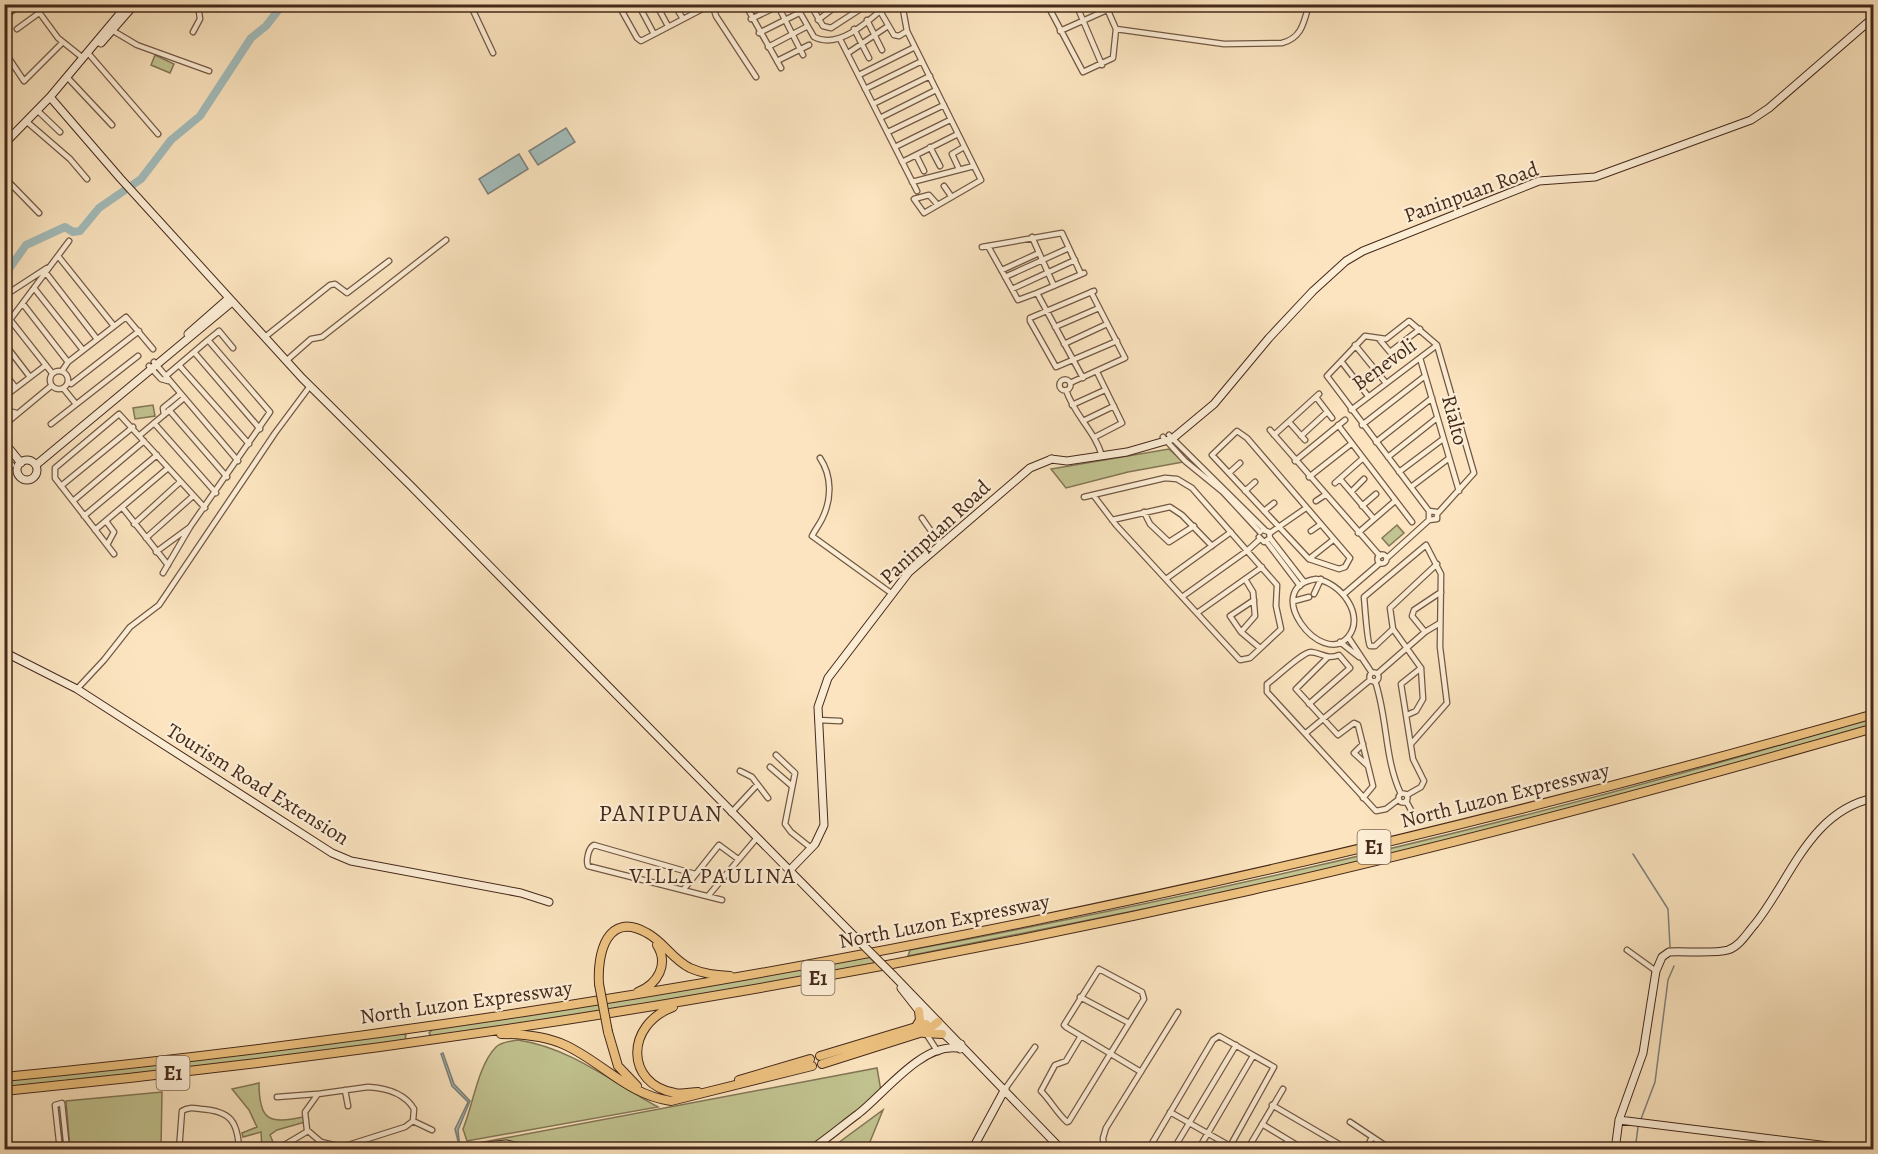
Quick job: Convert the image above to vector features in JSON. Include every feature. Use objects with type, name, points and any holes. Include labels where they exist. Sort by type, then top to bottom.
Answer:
[{"type":"highway","name":"North Luzon Expressway","points":[[4,1077],[329,1040],[615,999],[907,948],[1184,891],[1334,857],[1485,820],[1874,714]]},
{"type":"highway","name":"North Luzon Expressway","points":[[4,1091],[227,1067],[469,1035],[693,1000],[942,955],[1258,889],[1488,834],[1874,728]]},
{"type":"highway","points":[[686,1099],[670,1098],[644,1090],[630,1080],[614,1058],[599,984],[600,951],[609,935],[629,927],[651,935],[671,956],[695,970],[718,975],[752,976]]},
{"type":"highway","points":[[615,999],[647,988],[658,977],[661,954],[651,935]]},
{"type":"highway","points":[[693,1000],[652,1017],[644,1026],[637,1049],[639,1062],[651,1083],[676,1094],[698,1092]]},
{"type":"highway","points":[[915,1031],[919,1024],[919,1011]]},
{"type":"highway","points":[[821,1060],[915,1031],[934,1022]]},
{"type":"highway","points":[[915,1031],[942,1034]]},
{"type":"highway","points":[[469,1035],[517,1034],[555,1042],[576,1051],[640,1093],[671,1101],[686,1099],[811,1063],[670,1098]]},
{"type":"main road","points":[[4,144],[68,78],[110,30],[128,4]]},
{"type":"main road","points":[[122,15],[135,4]]},
{"type":"main road","name":"Paninpuan Road","points":[[789,871],[811,848],[821,833],[824,818],[818,720],[819,699],[828,678],[891,593],[940,544],[1030,468],[1051,459],[1101,454],[1168,438],[1183,430],[1214,404],[1269,338],[1313,291],[1354,256],[1539,181],[1595,177],[1751,120],[1769,108],[1874,17]]},
{"type":"main road","points":[[50,97],[139,200],[310,386],[427,501],[756,839],[893,975],[934,1022],[972,1056],[1062,1149]]},
{"type":"main road","points":[[4,442],[21,463],[19,475],[26,480],[34,477],[35,464],[231,300]]},
{"type":"main road","points":[[21,463],[27,460],[35,464]]},
{"type":"main road","name":"Tourism Road Extension","points":[[4,652],[77,689],[332,853],[351,861],[521,893],[549,902]]},
{"type":"main road","points":[[1615,1149],[1619,1120],[1643,1053],[1656,971],[1662,957],[1669,952],[1726,951],[1735,946],[1763,914],[1825,821],[1854,804],[1874,798]]},
{"type":"main road","points":[[893,975],[919,1011],[934,1022],[942,1034],[959,1045]]},
{"type":"main road","points":[[810,1149],[858,1114],[905,1071],[938,1052],[959,1045]]},
{"type":"main road","points":[[972,1149],[1005,1089]]},
{"type":"main road","points":[[1619,1120],[1861,1149]]},
{"type":"main road","points":[[445,1149],[476,1149],[518,1144],[532,1149]]},
{"type":"street","points":[[6,15],[22,4]]},
{"type":"street","points":[[33,4],[63,42],[87,55],[158,134]]},
{"type":"street","points":[[193,32],[200,19],[198,4]]},
{"type":"street","points":[[470,4],[493,53]]},
{"type":"street","points":[[618,4],[639,40],[712,4],[716,16],[756,77]]},
{"type":"street","points":[[638,4],[654,34]]},
{"type":"street","points":[[656,4],[668,26]]},
{"type":"street","points":[[674,4],[683,19]]},
{"type":"street","points":[[693,4],[697,12]]},
{"type":"street","points":[[745,4],[751,19],[781,68]]},
{"type":"street","points":[[795,4],[806,27],[820,40],[840,39],[888,4]]},
{"type":"street","points":[[810,4],[823,26],[834,27],[868,4]]},
{"type":"street","points":[[818,20],[839,4]]},
{"type":"street","points":[[902,4],[907,31],[985,186]]},
{"type":"street","points":[[1047,4],[1060,31],[1080,71],[1085,72],[1113,58],[1116,29],[1106,7],[1060,31]]},
{"type":"street","points":[[1076,4],[1102,65]]},
{"type":"street","points":[[1116,29],[1224,44],[1282,43],[1292,41],[1297,35],[1309,4]]},
{"type":"street","points":[[751,19],[778,5],[802,52]]},
{"type":"street","points":[[880,11],[896,36],[907,31]]},
{"type":"street","points":[[17,29],[39,13]]},
{"type":"street","points":[[759,33],[799,13]]},
{"type":"street","points":[[867,20],[882,50]]},
{"type":"street","points":[[848,53],[888,26]]},
{"type":"street","points":[[768,47],[806,27]]},
{"type":"street","points":[[854,29],[869,58]]},
{"type":"street","points":[[110,30],[137,45],[209,71]]},
{"type":"street","points":[[840,39],[917,191]]},
{"type":"street","points":[[4,51],[24,81],[63,42]]},
{"type":"street","points":[[777,61],[802,52],[809,45]]},
{"type":"street","points":[[859,75],[915,47]]},
{"type":"street","points":[[865,89],[922,61]]},
{"type":"street","points":[[873,104],[930,76]]},
{"type":"street","points":[[68,78],[112,124]]},
{"type":"street","points":[[880,118],[936,90]]},
{"type":"street","points":[[888,132],[944,105]]},
{"type":"street","points":[[37,110],[60,132]]},
{"type":"street","points":[[895,147],[950,120]]},
{"type":"street","points":[[26,121],[70,159],[87,179]]},
{"type":"street","points":[[4,127],[13,135]]},
{"type":"street","points":[[902,162],[958,134]]},
{"type":"street","points":[[930,147],[940,166]]},
{"type":"street","points":[[959,169],[952,154],[964,147]]},
{"type":"street","points":[[916,155],[924,171]]},
{"type":"street","points":[[912,182],[974,166]]},
{"type":"street","points":[[4,177],[39,213]]},
{"type":"street","points":[[924,213],[981,180]]},
{"type":"street","points":[[960,182],[966,189]]},
{"type":"street","points":[[944,186],[951,196]]},
{"type":"street","points":[[906,200],[929,195],[937,204]]},
{"type":"street","points":[[914,199],[927,219]]},
{"type":"street","points":[[982,247],[1064,232],[1069,248],[1083,273],[1019,300],[988,246]]},
{"type":"street","points":[[1032,237],[1054,286]]},
{"type":"street","points":[[286,361],[311,339],[322,337],[373,299],[446,240]]},
{"type":"street","points":[[4,328],[69,241]]},
{"type":"street","points":[[1005,277],[1069,248]]},
{"type":"street","points":[[1002,270],[1039,253]]},
{"type":"street","points":[[58,256],[114,326]]},
{"type":"street","points":[[1012,289],[1076,260]]},
{"type":"street","points":[[265,337],[330,285],[335,284],[347,292],[389,261]]},
{"type":"street","points":[[4,296],[51,265]]},
{"type":"street","points":[[45,273],[98,339]]},
{"type":"street","points":[[34,288],[83,351]]},
{"type":"street","points":[[1070,383],[1125,358],[1117,341],[1099,308],[1093,291],[1029,319],[1054,366],[1058,368],[1117,341]]},
{"type":"street","points":[[1037,293],[1083,378]]},
{"type":"street","points":[[22,304],[68,362]]},
{"type":"street","points":[[1055,327],[1099,308]]},
{"type":"street","points":[[4,312],[52,374]]},
{"type":"street","points":[[52,374],[62,371],[68,362],[126,317],[153,349]]},
{"type":"street","points":[[1344,594],[1380,563],[1385,563],[1387,558],[1429,520],[1437,519],[1438,513],[1474,474],[1437,345],[1409,321],[1386,339],[1365,336],[1327,376],[1429,511],[1429,520]]},
{"type":"street","points":[[1064,344],[1107,324]]},
{"type":"street","points":[[1379,339],[1390,352],[1420,329]]},
{"type":"street","points":[[68,382],[71,384],[139,331]]},
{"type":"street","points":[[153,365],[161,379],[168,378],[179,365],[219,331],[233,348]]},
{"type":"street","points":[[163,573],[190,527],[216,494],[270,411],[208,340]]},
{"type":"street","points":[[217,350],[227,340]]},
{"type":"street","points":[[4,343],[30,376]]},
{"type":"street","points":[[1355,345],[1386,383]]},
{"type":"street","name":"Benevoli","points":[[1351,410],[1437,345]]},
{"type":"street","points":[[194,352],[260,429]]},
{"type":"street","points":[[51,424],[138,356]]},
{"type":"street","name":"Rialto","points":[[1420,358],[1459,491]]},
{"type":"street","points":[[1341,361],[1368,396]]},
{"type":"street","points":[[4,397],[45,365]]},
{"type":"street","points":[[179,365],[249,444]]},
{"type":"street","points":[[51,386],[55,389],[63,388],[68,382],[68,377],[62,371]]},
{"type":"street","points":[[1095,437],[1122,424],[1097,372]]},
{"type":"street","points":[[4,373],[16,388]]},
{"type":"street","points":[[51,386],[52,374]]},
{"type":"street","points":[[1362,425],[1425,376]]},
{"type":"street","points":[[168,378],[238,461]]},
{"type":"street","points":[[1070,383],[1067,380],[1061,381],[1060,387],[1066,390],[1072,405],[1095,437],[1101,454]]},
{"type":"street","points":[[1066,390],[1070,387],[1070,383]]},
{"type":"street","points":[[4,425],[51,386]]},
{"type":"street","points":[[77,689],[105,660],[130,627],[159,605],[275,433],[310,386]]},
{"type":"street","points":[[63,388],[76,404]]},
{"type":"street","points":[[1072,405],[1105,390]]},
{"type":"street","points":[[1274,435],[1317,395],[1332,418]]},
{"type":"street","points":[[140,435],[182,396]]},
{"type":"street","points":[[164,415],[163,408],[182,396]]},
{"type":"street","points":[[1376,442],[1432,398]]},
{"type":"street","points":[[1083,421],[1114,406]]},
{"type":"street","points":[[169,410],[227,477]]},
{"type":"street","points":[[4,420],[13,412],[16,413]]},
{"type":"street","points":[[1289,422],[1303,438],[1327,412]]},
{"type":"street","points":[[114,554],[54,478],[55,468],[119,414],[205,508]]},
{"type":"street","points":[[1388,457],[1437,418]]},
{"type":"street","points":[[1295,461],[1345,420]]},
{"type":"street","points":[[154,423],[216,494]]},
{"type":"street","points":[[1338,425],[1412,522]]},
{"type":"street","points":[[61,486],[133,427]]},
{"type":"street","points":[[1270,430],[1358,533],[1380,556],[1387,558]]},
{"type":"street","points":[[1238,431],[1350,558],[1345,567],[1339,568],[1309,559],[1245,491],[1212,453],[1238,431]]},
{"type":"street","points":[[1168,438],[1182,448],[1269,538],[1302,584]]},
{"type":"street","points":[[1168,438],[1178,453],[1202,471]]},
{"type":"street","points":[[1399,472],[1443,439]]},
{"type":"street","points":[[73,501],[144,441]]},
{"type":"street","points":[[1309,477],[1351,444]]},
{"type":"street","points":[[1178,453],[1182,448]]},
{"type":"street","points":[[84,516],[157,455]]},
{"type":"street","points":[[820,458],[828,470],[829,489],[825,513],[812,536],[891,593]]},
{"type":"street","points":[[1362,459],[1337,481],[1351,492],[1374,519]]},
{"type":"street","points":[[1411,487],[1448,459]]},
{"type":"street","points":[[1228,473],[1240,463]]},
{"type":"street","points":[[5,469],[12,465]]},
{"type":"street","points":[[96,530],[168,468]]},
{"type":"street","points":[[1084,497],[1166,478],[1177,479],[1192,488],[1277,585],[1276,606],[1282,626],[1246,661],[1240,660],[1112,520],[1094,496]]},
{"type":"street","points":[[1351,492],[1365,480]]},
{"type":"street","points":[[134,524],[180,482]]},
{"type":"street","points":[[1245,491],[1255,482]]},
{"type":"street","points":[[1362,506],[1376,494]]},
{"type":"street","points":[[1316,501],[1325,495]]},
{"type":"street","points":[[146,538],[193,496]]},
{"type":"street","points":[[1358,533],[1395,501]]},
{"type":"street","points":[[1264,511],[1274,503]]},
{"type":"street","points":[[122,507],[168,565]]},
{"type":"street","points":[[1112,520],[1170,507],[1194,526],[1212,546]]},
{"type":"street","points":[[1260,539],[1269,538],[1306,508]]},
{"type":"street","points":[[1429,511],[1434,510],[1438,513]]},
{"type":"street","points":[[1144,512],[1150,524],[1169,542],[1194,526]]},
{"type":"street","points":[[921,518],[940,544]]},
{"type":"street","points":[[106,521],[114,532],[107,545]]},
{"type":"street","points":[[1311,531],[1321,524]]},
{"type":"street","points":[[156,552],[190,527]]},
{"type":"street","points":[[1182,597],[1248,550],[1260,539],[1262,531]]},
{"type":"street","points":[[1166,579],[1231,532]]},
{"type":"street","points":[[1309,559],[1333,540]]},
{"type":"street","points":[[1393,629],[1375,646],[1370,646],[1366,638],[1368,621],[1364,597],[1423,546],[1429,547],[1441,574],[1440,623],[1447,705],[1412,744]]},
{"type":"street","points":[[1380,556],[1380,563]]},
{"type":"street","points":[[1407,715],[1416,711],[1423,699],[1421,668],[1408,646],[1393,629],[1390,605],[1437,564]]},
{"type":"street","points":[[1197,613],[1262,567]]},
{"type":"street","points":[[1241,632],[1254,621],[1253,592],[1245,579]]},
{"type":"street","points":[[1302,584],[1321,579],[1344,594],[1353,617],[1348,638],[1342,644],[1339,655]]},
{"type":"street","points":[[1294,601],[1312,596],[1321,579]]},
{"type":"street","points":[[1302,584],[1294,601],[1299,622],[1307,633],[1325,642],[1342,644],[1361,659]]},
{"type":"street","points":[[1425,632],[1412,613],[1441,592]]},
{"type":"street","points":[[1254,600],[1230,614],[1241,632],[1260,648]]},
{"type":"street","points":[[1374,674],[1425,632],[1440,623]]},
{"type":"street","points":[[1306,733],[1378,678],[1361,659],[1348,638]]},
{"type":"street","points":[[1339,655],[1328,657],[1314,653],[1305,654],[1266,688],[1270,697],[1306,733],[1363,798],[1380,812],[1424,783],[1414,762],[1401,683],[1421,668]]},
{"type":"street","points":[[1309,704],[1350,668],[1339,655]]},
{"type":"street","points":[[1328,657],[1296,688],[1338,735],[1357,724],[1373,789],[1363,798]]},
{"type":"street","points":[[1373,681],[1380,696],[1390,766],[1402,796],[1411,810]]},
{"type":"street","points":[[818,720],[840,721]]},
{"type":"street","points":[[1363,744],[1354,753],[1368,766]]},
{"type":"street","points":[[776,755],[794,771],[785,824],[791,832],[811,848]]},
{"type":"street","points":[[770,767],[792,786]]},
{"type":"street","points":[[740,771],[749,775],[768,798]]},
{"type":"street","points":[[731,813],[757,784]]},
{"type":"street","points":[[708,896],[756,839]]},
{"type":"street","points":[[695,874],[594,845],[590,849],[588,866],[722,900]]},
{"type":"street","points":[[684,889],[719,845],[738,859]]},
{"type":"street","points":[[1627,950],[1656,971]]},
{"type":"street","points":[[1081,1036],[1066,1060],[1055,1065],[1041,1091],[1067,1122],[1110,1052],[1144,999],[1144,994],[1098,970],[1063,1023],[1081,1036],[1110,1052],[1141,1072]]},
{"type":"street","points":[[1080,997],[1129,1023]]},
{"type":"street","points":[[1103,1149],[1106,1128],[1178,1012]]},
{"type":"street","points":[[925,1033],[938,1052]]},
{"type":"street","points":[[1148,1149],[1170,1112],[1215,1037],[1221,1036],[1274,1069],[1229,1148],[1208,1133],[1170,1112]]},
{"type":"street","points":[[1173,1149],[1236,1045]]},
{"type":"street","points":[[1005,1089],[1035,1047]]},
{"type":"street","points":[[1198,1149],[1253,1056]]},
{"type":"street","points":[[277,1097],[368,1087],[393,1091],[411,1104],[415,1112],[413,1121],[405,1127],[380,1133],[350,1146],[335,1148],[315,1139],[308,1131],[304,1112],[318,1094]]},
{"type":"street","points":[[1247,1149],[1283,1089]]},
{"type":"street","points":[[345,1090],[348,1106]]},
{"type":"street","points":[[60,1149],[55,1105],[62,1102],[67,1149]]},
{"type":"street","points":[[1272,1105],[1349,1149]]},
{"type":"street","points":[[179,1149],[180,1117],[182,1112],[189,1108],[219,1111],[228,1116],[237,1131],[238,1149]]},
{"type":"street","points":[[413,1121],[432,1130]]},
{"type":"street","points":[[1350,1122],[1392,1149]]},
{"type":"street","points":[[1262,1124],[1305,1149]]},
{"type":"street","points":[[276,1149],[308,1131]]},
{"type":"street","points":[[1366,1149],[1372,1137]]},
{"type":"street","points":[[1766,1149],[1767,1138]]},
{"type":"street","points":[[1282,1149],[1288,1140]]},
{"type":"green space","points":[[155,55],[174,64],[170,73],[151,65]]},
{"type":"green space","points":[[153,405],[155,416],[135,419],[133,408]]},
{"type":"green space","points":[[1169,449],[1183,462],[1128,472],[1066,488],[1051,469]]},
{"type":"green space","points":[[1397,525],[1404,533],[1389,546],[1382,538]]},
{"type":"green space","points":[[1873,717],[1873,725],[1551,815],[1254,887],[908,956],[910,950],[1153,902],[1516,818],[1636,786]]},
{"type":"green space","points":[[869,957],[877,965],[770,985],[432,1037],[429,1033],[433,1029],[636,998]]},
{"type":"green space","points":[[399,1033],[406,1035],[405,1040],[299,1055],[5,1088],[5,1079]]},
{"type":"green space","points":[[518,1040],[556,1050],[573,1058],[658,1107],[467,1141],[463,1129],[485,1064],[498,1045]]},
{"type":"green space","points":[[877,1068],[881,1091],[863,1108],[807,1149],[536,1150],[524,1145],[468,1145]]},
{"type":"green space","points":[[259,1083],[261,1105],[268,1117],[282,1120],[303,1117],[305,1122],[277,1130],[270,1135],[276,1149],[272,1144],[262,1149],[261,1132],[243,1137],[242,1133],[257,1127],[249,1110],[232,1089]]},
{"type":"green space","points":[[162,1092],[161,1149],[70,1149],[66,1101]]},
{"type":"green space","points":[[883,1110],[867,1149],[830,1149]]},
{"type":"water","points":[[566,128],[575,142],[538,165],[529,151]]},
{"type":"water","points":[[519,154],[528,169],[488,194],[479,179]]},
{"type":"water","points":[[443,1053],[454,1084],[470,1101],[458,1130],[460,1149],[455,1129],[468,1102],[452,1086],[441,1054]]},
{"type":"waterway","points":[[4,276],[26,245],[65,227],[73,232],[80,231],[99,208],[141,179],[171,140],[200,116],[251,38],[266,26],[283,4]]},
{"type":"waterway","points":[[1633,854],[1668,909],[1670,947]]},
{"type":"waterway","points":[[1641,1119],[1655,1082],[1668,980],[1674,966]]},
{"type":"waterway","points":[[1635,1150],[1638,1127]]},
{"type":"district","name":"PANIPUAN","points":[[661,813]]},
{"type":"district","name":"VILLA PAULINA","points":[[713,875]]}]
